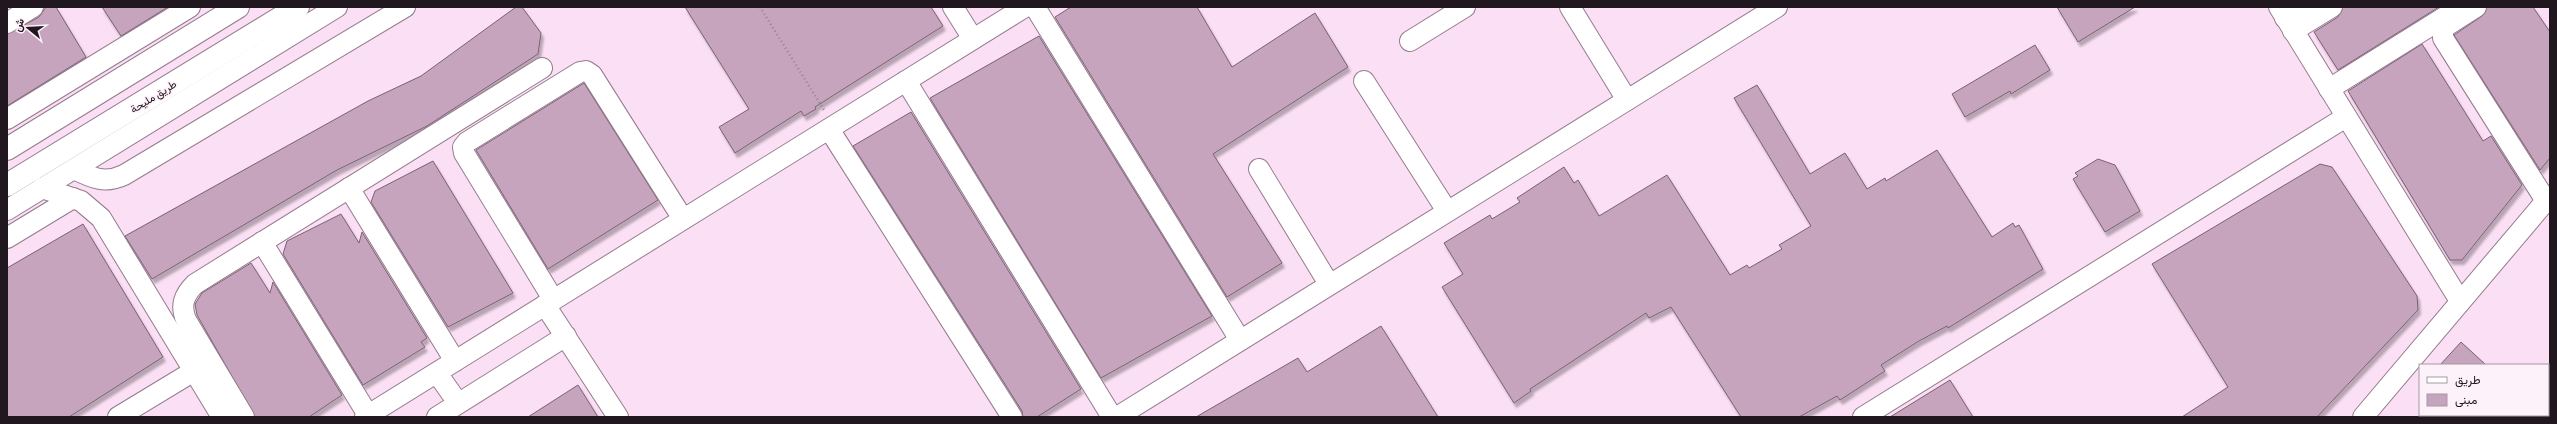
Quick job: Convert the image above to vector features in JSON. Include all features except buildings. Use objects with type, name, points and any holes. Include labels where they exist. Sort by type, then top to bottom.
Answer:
[{"type":"main road","points":[[7,149],[238,7]]},
{"type":"main road","name":"طريق مليحة","points":[[7,186],[298,7]]},
{"type":"street","points":[[7,23],[33,7]]},
{"type":"street","points":[[7,120],[190,7]]},
{"type":"street","points":[[7,210],[337,7]]},
{"type":"street","points":[[74,169],[97,180],[107,180],[124,175],[405,7]]},
{"type":"street","points":[[953,7],[973,39]]},
{"type":"street","points":[[262,242],[367,416],[1025,7]]},
{"type":"street","points":[[1035,7],[1240,340]]},
{"type":"street","points":[[1410,41],[1465,7]]},
{"type":"street","points":[[1570,7],[1627,100]]},
{"type":"street","points":[[1117,417],[1777,7]]},
{"type":"street","points":[[2286,19],[2303,7]]},
{"type":"street","points":[[2286,19],[2332,7]]},
{"type":"street","points":[[2329,89],[2460,7]]},
{"type":"street","points":[[2363,417],[2548,198],[2441,35],[2446,26],[2476,7]]},
{"type":"street","points":[[2286,19],[2460,301]]},
{"type":"street","points":[[244,417],[182,311],[183,301],[188,291],[195,284],[542,68]]},
{"type":"street","points":[[618,417],[566,336],[549,302],[464,153],[464,144],[580,72],[586,71],[592,74],[683,219]]},
{"type":"street","points":[[906,81],[1112,417]]},
{"type":"street","points":[[1364,81],[1447,211]]},
{"type":"street","points":[[1862,417],[2346,117]]},
{"type":"street","points":[[831,127],[1012,417]]},
{"type":"street","points":[[1259,169],[1329,284]]},
{"type":"street","points":[[42,188],[88,205],[101,218],[222,417]]},
{"type":"street","points":[[349,188],[455,361]]},
{"type":"street","points":[[7,238],[72,198]]},
{"type":"street","points":[[437,417],[566,336]]},
{"type":"street","points":[[118,417],[194,371]]},
{"type":"street","points":[[437,372],[458,404]]},
{"type":"path","points":[[760,7],[831,127]]}]
